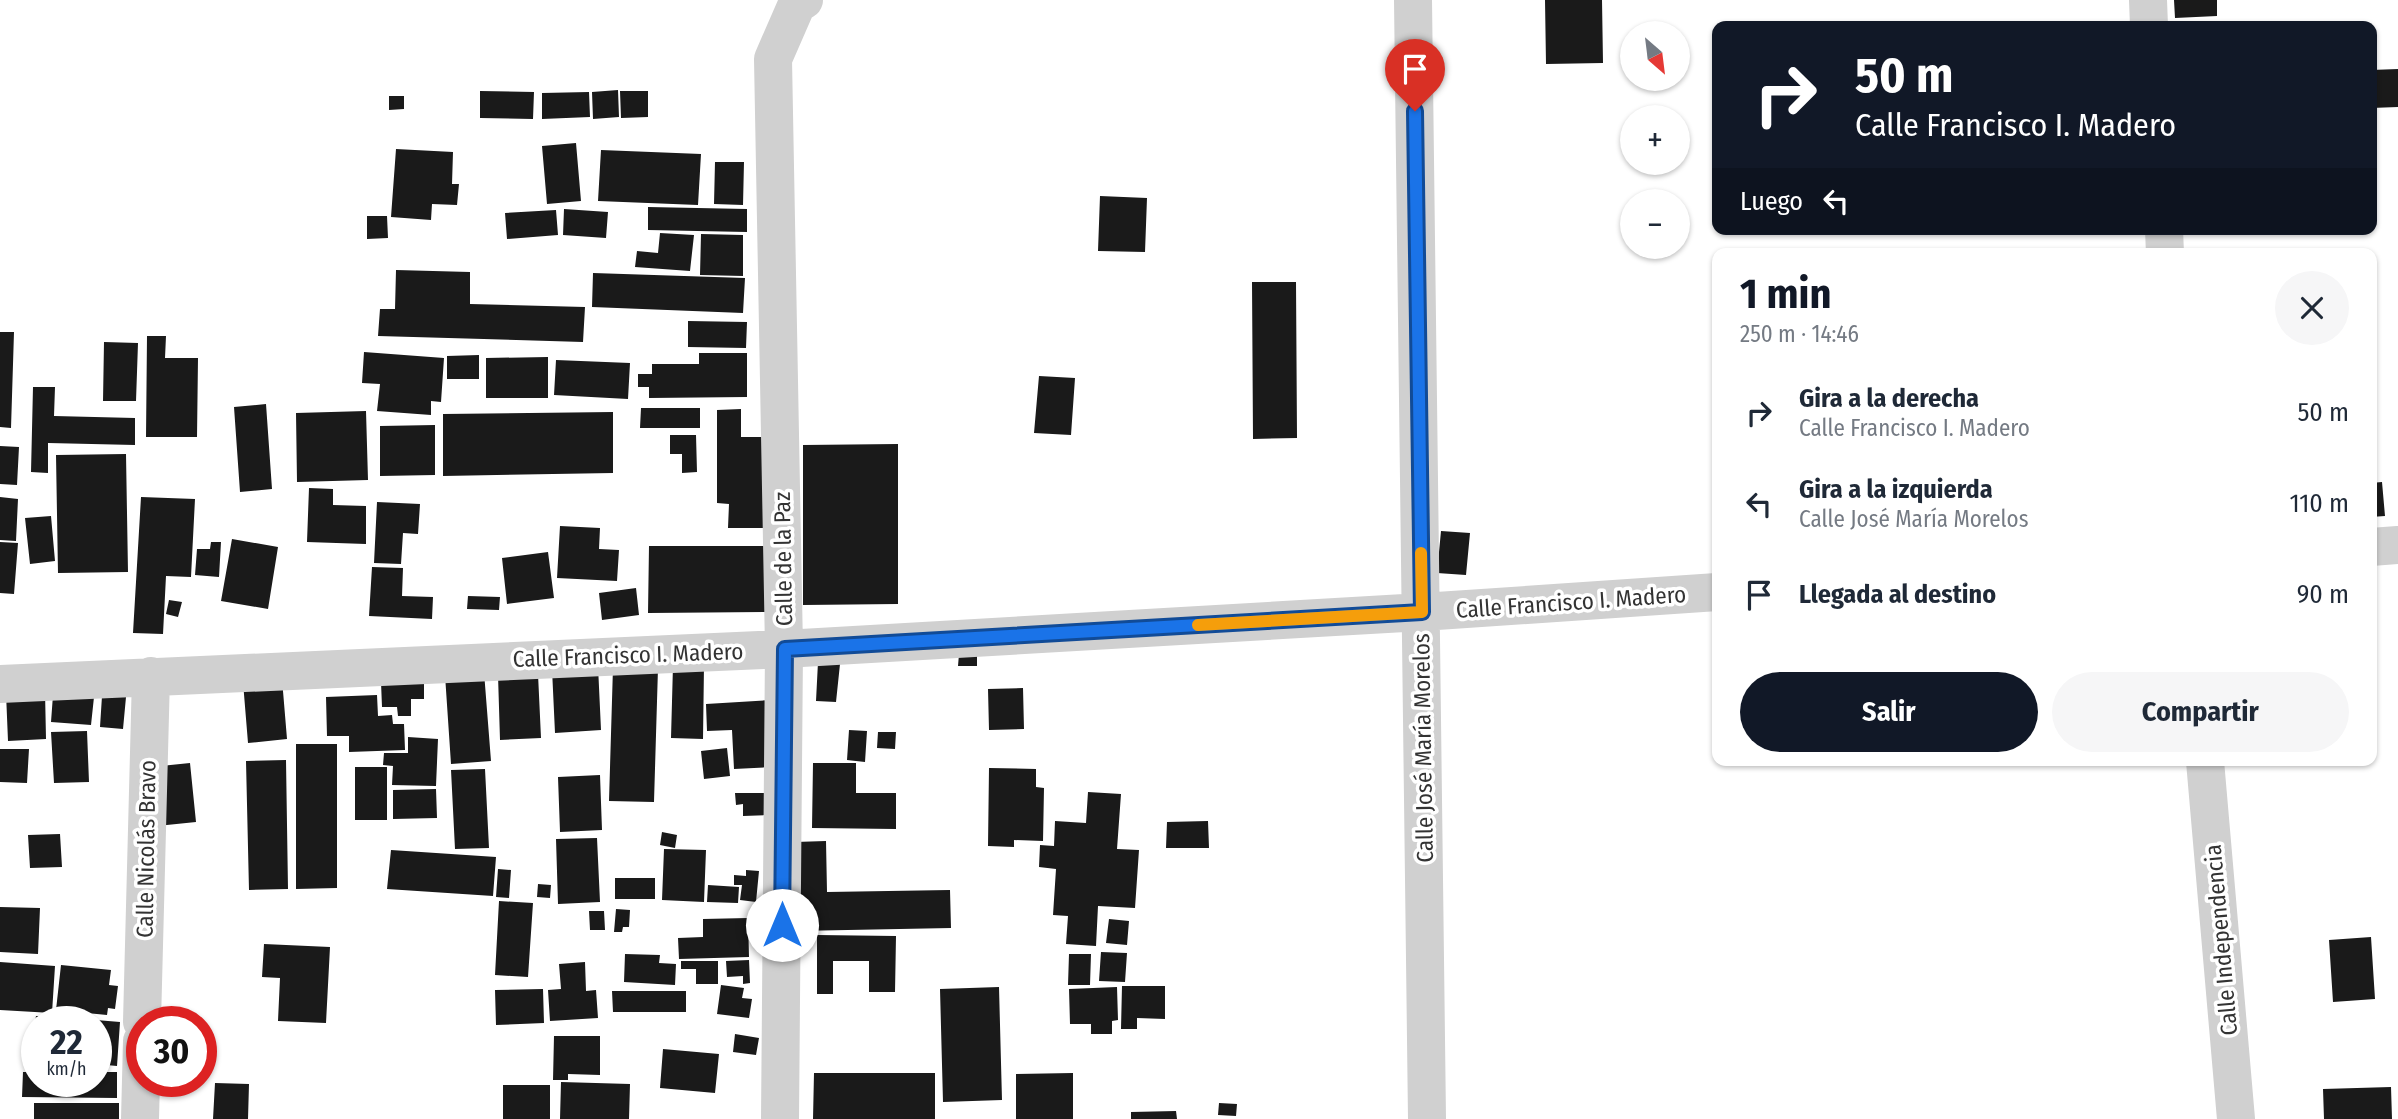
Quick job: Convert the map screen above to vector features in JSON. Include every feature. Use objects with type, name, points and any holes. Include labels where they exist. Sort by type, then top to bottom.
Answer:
[{"type":"street","name":"Calle José María Morelos","points":[[1413,0],[1427,1119]]},
{"type":"street","points":[[2148,0],[2149,21]]},
{"type":"street","name":"Calle de la Paz","points":[[780,1119],[785,649],[773,59],[800,2]]},
{"type":"street","points":[[2377,547],[2398,545]]},
{"type":"street","name":"Calle Francisco I. Madero","points":[[0,684],[785,649],[1712,592]]},
{"type":"street","name":"Calle Nicolás Bravo","points":[[142,1006],[151,676]]},
{"type":"street","name":"Calle Independencia","points":[[2205,766],[2236,1119]]},
{"type":"street","points":[[140,1119],[141,1097]]},
{"type":"building","points":[[1545,0],[1602,0],[1603,63],[1546,64]]},
{"type":"building","points":[[2174,0],[2217,0],[2217,16],[2175,18]]},
{"type":"building","points":[[2398,69],[2398,107],[2377,108],[2377,70]]},
{"type":"building","points":[[618,90],[619,117],[593,119],[592,92]]},
{"type":"building","points":[[480,91],[534,92],[533,119],[480,118]]},
{"type":"building","points":[[620,91],[648,91],[648,117],[621,118]]},
{"type":"building","points":[[589,92],[590,117],[542,119],[542,93]]},
{"type":"building","points":[[389,96],[404,96],[404,109],[389,110]]},
{"type":"building","points":[[576,143],[581,201],[547,204],[542,146]]},
{"type":"building","points":[[396,149],[453,152],[452,184],[459,184],[457,205],[432,204],[431,220],[391,217]]},
{"type":"building","points":[[601,150],[701,154],[698,205],[598,201]]},
{"type":"building","points":[[715,162],[744,162],[743,205],[714,204]]},
{"type":"building","points":[[1100,196],[1147,198],[1145,252],[1098,251]]},
{"type":"building","points":[[648,207],[747,209],[747,232],[648,230]]},
{"type":"building","points":[[564,209],[608,212],[606,238],[563,235]]},
{"type":"building","points":[[556,210],[558,235],[507,239],[505,213]]},
{"type":"building","points":[[367,216],[387,216],[388,238],[367,239]]},
{"type":"building","points":[[660,233],[694,235],[690,271],[635,267],[637,251],[658,253]]},
{"type":"building","points":[[701,234],[743,235],[743,276],[700,275]]},
{"type":"building","points":[[396,270],[470,272],[470,304],[585,307],[583,342],[378,336],[380,309],[395,309]]},
{"type":"building","points":[[593,273],[745,278],[743,313],[592,307]]},
{"type":"building","points":[[1252,282],[1296,282],[1297,438],[1253,439]]},
{"type":"building","points":[[688,321],[747,322],[746,348],[688,347]]},
{"type":"building","points":[[0,332],[14,332],[11,428],[0,427]]},
{"type":"building","points":[[147,336],[166,336],[165,358],[198,358],[197,437],[146,437]]},
{"type":"building","points":[[104,342],[138,343],[136,401],[103,401]]},
{"type":"building","points":[[364,352],[444,358],[441,402],[431,401],[431,415],[377,411],[380,384],[362,383]]},
{"type":"building","points":[[699,353],[747,353],[747,397],[649,398],[649,387],[638,387],[638,374],[652,374],[652,364],[699,364]]},
{"type":"building","points":[[479,355],[479,379],[447,379],[447,356]]},
{"type":"building","points":[[548,357],[548,398],[486,398],[486,358]]},
{"type":"building","points":[[556,360],[630,363],[628,399],[554,395]]},
{"type":"building","points":[[1039,376],[1075,378],[1071,435],[1034,433]]},
{"type":"building","points":[[33,387],[55,387],[54,416],[135,418],[135,445],[48,443],[48,473],[31,472]]},
{"type":"building","points":[[266,404],[272,489],[240,492],[234,407]]},
{"type":"building","points":[[641,408],[700,408],[700,428],[640,428]]},
{"type":"building","points":[[741,409],[741,437],[765,437],[766,528],[728,528],[729,504],[717,503],[717,410]]},
{"type":"building","points":[[366,411],[368,480],[297,482],[296,413]]},
{"type":"building","points":[[613,412],[613,473],[443,476],[443,414]]},
{"type":"building","points":[[435,425],[435,475],[380,476],[380,426]]},
{"type":"building","points":[[670,435],[696,435],[697,472],[682,473],[682,454],[670,454]]},
{"type":"building","points":[[898,444],[898,604],[803,605],[803,445]]},
{"type":"building","points":[[0,446],[19,447],[17,485],[0,484]]},
{"type":"building","points":[[126,454],[128,572],[58,573],[56,455]]},
{"type":"building","points":[[2377,482],[2382,482],[2385,516],[2377,517]]},
{"type":"building","points":[[309,488],[333,489],[333,505],[366,506],[366,544],[307,542]]},
{"type":"building","points":[[0,497],[18,499],[16,541],[0,540]]},
{"type":"building","points":[[141,497],[195,499],[191,577],[166,576],[163,634],[133,633]]},
{"type":"building","points":[[377,502],[420,504],[418,534],[403,533],[401,564],[374,563]]},
{"type":"building","points":[[51,516],[55,561],[30,564],[25,518]]},
{"type":"building","points":[[560,526],[600,528],[599,549],[619,550],[617,581],[557,578]]},
{"type":"building","points":[[1441,531],[1470,533],[1466,575],[1437,573]]},
{"type":"building","points":[[232,539],[278,547],[268,609],[221,601]]},
{"type":"building","points":[[0,542],[18,543],[14,594],[0,593]]},
{"type":"building","points":[[211,542],[221,542],[219,577],[195,575],[197,549],[210,549]]},
{"type":"building","points":[[649,546],[771,546],[771,612],[648,613]]},
{"type":"building","points":[[548,552],[554,598],[507,604],[502,558]]},
{"type":"building","points":[[372,567],[403,568],[402,596],[433,597],[432,619],[369,616]]},
{"type":"building","points":[[636,588],[639,615],[602,620],[599,593]]},
{"type":"building","points":[[468,596],[500,597],[499,610],[467,609]]},
{"type":"building","points":[[169,600],[182,602],[178,617],[166,614]]},
{"type":"building","points":[[959,654],[977,654],[977,666],[958,666]]},
{"type":"building","points":[[818,662],[840,664],[836,702],[816,701]]},
{"type":"building","points":[[673,665],[704,665],[703,739],[671,738]]},
{"type":"building","points":[[598,666],[601,730],[555,733],[552,669]]},
{"type":"building","points":[[613,667],[658,668],[654,802],[609,801]]},
{"type":"building","points":[[484,672],[491,761],[451,764],[445,675]]},
{"type":"building","points":[[538,674],[541,738],[500,740],[498,675]]},
{"type":"building","points":[[282,679],[287,739],[248,743],[243,682]]},
{"type":"building","points":[[381,682],[424,682],[424,699],[411,699],[411,716],[398,716],[397,707],[382,707]]},
{"type":"building","points":[[1023,688],[1024,729],[989,730],[988,689]]},
{"type":"building","points":[[45,691],[46,739],[8,741],[6,693]]},
{"type":"building","points":[[53,695],[94,697],[91,725],[51,722]]},
{"type":"building","points":[[377,695],[378,716],[392,715],[393,724],[404,724],[405,750],[349,752],[349,736],[327,736],[326,697]]},
{"type":"building","points":[[102,696],[126,697],[123,729],[100,727]]},
{"type":"building","points":[[770,700],[773,767],[734,769],[732,730],[707,731],[706,704]]},
{"type":"building","points":[[849,730],[867,731],[865,762],[847,760]]},
{"type":"building","points":[[87,731],[89,782],[54,783],[51,732]]},
{"type":"building","points":[[878,732],[896,732],[895,749],[877,748]]},
{"type":"building","points":[[408,737],[438,739],[436,786],[392,785],[393,766],[383,765],[384,753],[408,753]]},
{"type":"building","points":[[296,744],[337,744],[337,888],[296,889]]},
{"type":"building","points":[[727,748],[730,776],[704,779],[701,751]]},
{"type":"building","points":[[0,749],[29,749],[27,783],[0,782]]},
{"type":"building","points":[[286,760],[288,889],[249,890],[246,761]]},
{"type":"building","points":[[190,763],[196,822],[157,826],[151,767]]},
{"type":"building","points":[[813,763],[856,763],[856,793],[896,793],[896,829],[812,828]]},
{"type":"building","points":[[355,767],[387,767],[387,820],[355,820]]},
{"type":"building","points":[[989,768],[1036,769],[1036,787],[1044,788],[1043,841],[1014,840],[1014,847],[988,846]]},
{"type":"building","points":[[485,769],[489,848],[455,849],[451,770]]},
{"type":"building","points":[[600,775],[602,830],[560,832],[558,777]]},
{"type":"building","points":[[436,789],[437,818],[393,819],[393,790]]},
{"type":"building","points":[[1088,792],[1121,794],[1117,849],[1139,850],[1135,908],[1098,906],[1096,946],[1066,944],[1068,916],[1053,915],[1056,869],[1039,867],[1040,845],[1054,846],[1055,821],[1086,823]]},
{"type":"building","points":[[735,793],[767,793],[767,815],[743,816],[743,804],[736,805]]},
{"type":"building","points":[[1208,821],[1209,848],[1166,848],[1167,822]]},
{"type":"building","points":[[662,832],[677,835],[675,848],[660,845]]},
{"type":"building","points":[[60,834],[62,867],[30,868],[28,835]]},
{"type":"building","points":[[597,838],[600,902],[558,904],[556,839]]},
{"type":"building","points":[[826,841],[827,892],[950,890],[951,928],[796,931],[795,842]]},
{"type":"building","points":[[664,849],[706,850],[704,902],[662,900]]},
{"type":"building","points":[[391,850],[496,857],[493,896],[387,889]]},
{"type":"building","points":[[498,869],[511,870],[509,898],[496,897]]},
{"type":"building","points":[[746,870],[759,871],[756,902],[740,900],[742,885],[734,885],[734,875],[746,876]]},
{"type":"building","points":[[615,878],[655,878],[655,899],[615,899]]},
{"type":"building","points":[[538,884],[551,885],[550,898],[537,897]]},
{"type":"building","points":[[708,885],[739,887],[738,903],[707,902]]},
{"type":"building","points":[[499,901],[533,903],[528,977],[495,975]]},
{"type":"building","points":[[0,907],[40,908],[38,954],[0,952]]},
{"type":"building","points":[[616,909],[630,910],[629,927],[623,927],[622,932],[614,932]]},
{"type":"building","points":[[589,911],[604,911],[605,930],[590,930]]},
{"type":"building","points":[[748,918],[749,957],[679,959],[678,938],[703,937],[703,919]]},
{"type":"building","points":[[1109,919],[1129,921],[1127,945],[1106,943]]},
{"type":"building","points":[[817,935],[896,936],[895,992],[869,992],[869,961],[833,961],[833,994],[817,994]]},
{"type":"building","points":[[2371,937],[2375,999],[2333,1002],[2329,940]]},
{"type":"building","points":[[264,944],[330,947],[326,1023],[278,1021],[280,978],[262,977]]},
{"type":"building","points":[[1101,952],[1127,953],[1125,982],[1099,981]]},
{"type":"building","points":[[625,954],[660,955],[659,963],[676,964],[675,985],[624,982]]},
{"type":"building","points":[[1069,954],[1091,954],[1090,985],[1068,985]]},
{"type":"building","points":[[749,960],[750,983],[743,984],[743,976],[727,977],[726,961]]},
{"type":"building","points":[[681,961],[718,961],[718,984],[696,984],[696,969],[681,969]]},
{"type":"building","points":[[0,962],[55,966],[52,1006],[21,1006],[21,1011],[0,1010]]},
{"type":"building","points":[[585,962],[586,991],[596,990],[598,1018],[550,1021],[548,990],[561,989],[559,964]]},
{"type":"building","points":[[61,965],[111,970],[109,985],[118,986],[115,1009],[112,1006],[56,1006]]},
{"type":"building","points":[[721,985],[744,988],[742,998],[752,999],[749,1018],[717,1014]]},
{"type":"building","points":[[1122,986],[1165,986],[1165,1019],[1137,1018],[1137,1029],[1121,1029]]},
{"type":"building","points":[[999,987],[1002,1100],[943,1102],[940,989]]},
{"type":"building","points":[[1117,987],[1118,1020],[1112,1021],[1112,1034],[1091,1034],[1091,1024],[1070,1024],[1069,989]]},
{"type":"building","points":[[543,989],[544,1023],[496,1025],[495,990]]},
{"type":"building","points":[[612,991],[686,991],[686,1012],[613,1012]]},
{"type":"building","points":[[112,1021],[120,1022],[117,1066],[112,1066]]},
{"type":"building","points":[[735,1034],[759,1038],[756,1055],[733,1052]]},
{"type":"building","points":[[554,1036],[600,1036],[600,1075],[568,1074],[568,1080],[553,1080]]},
{"type":"building","points":[[663,1049],[719,1054],[715,1093],[660,1088]]},
{"type":"building","points":[[112,1072],[117,1072],[117,1098],[22,1097],[112,1097]]},
{"type":"building","points":[[814,1073],[935,1073],[935,1119],[813,1119]]},
{"type":"building","points":[[1073,1073],[1073,1119],[1016,1119],[1016,1074]]},
{"type":"building","points":[[561,1082],[630,1084],[629,1119],[560,1119]]},
{"type":"building","points":[[217,1083],[249,1084],[248,1119],[213,1119]]},
{"type":"building","points":[[503,1085],[550,1085],[550,1119],[503,1119]]},
{"type":"building","points":[[2391,1087],[2392,1119],[2324,1119],[2323,1089]]},
{"type":"building","points":[[34,1103],[119,1103],[119,1119],[34,1119]]},
{"type":"building","points":[[1219,1103],[1237,1104],[1236,1116],[1218,1115]]},
{"type":"building","points":[[1176,1111],[1177,1119],[1131,1119],[1131,1112]]},
{"type":"slow traffic","points":[[1198,625],[1422,612],[1421,553]]},
{"type":"route","points":[[782,925],[785,649],[1422,612],[1415,111]]}]
